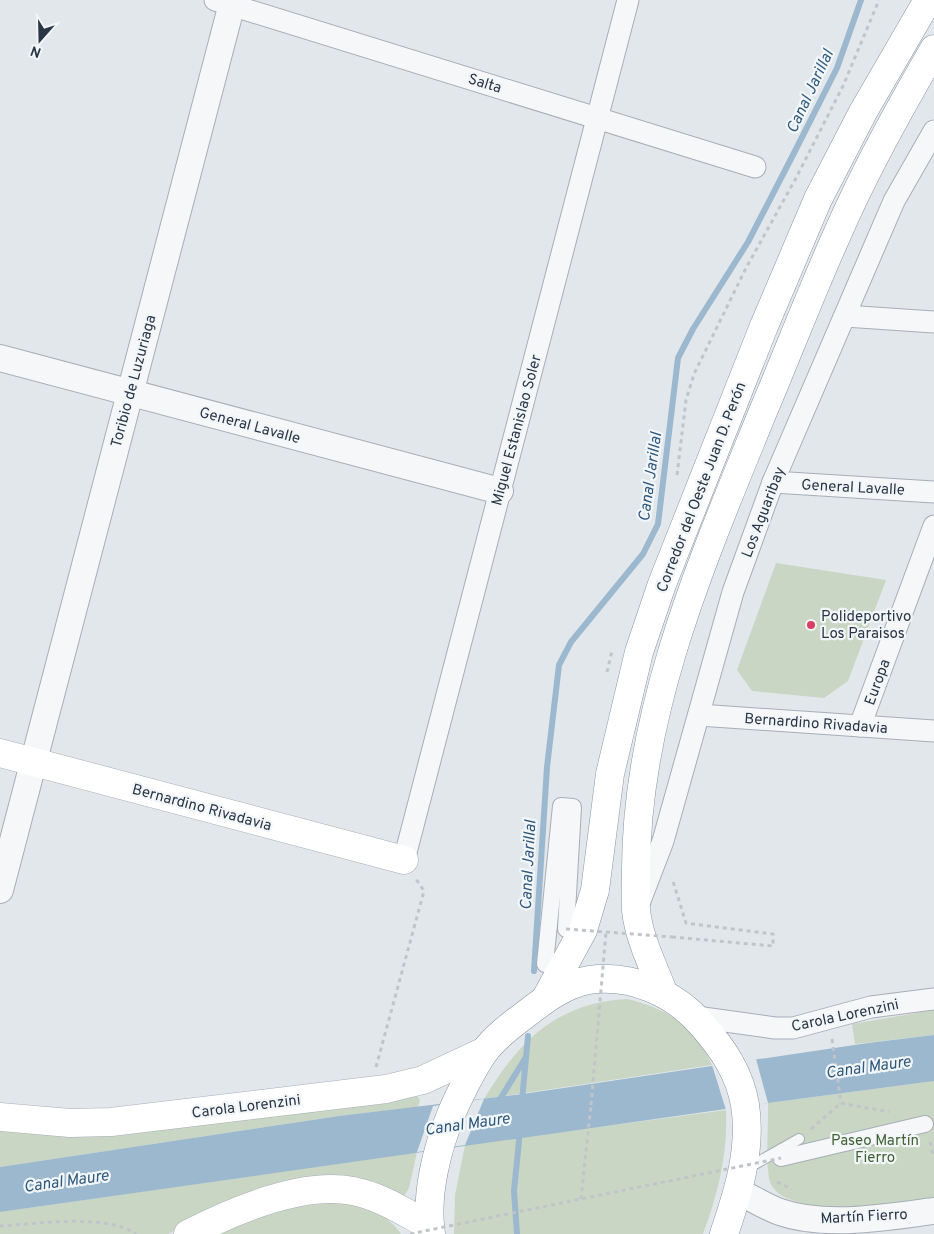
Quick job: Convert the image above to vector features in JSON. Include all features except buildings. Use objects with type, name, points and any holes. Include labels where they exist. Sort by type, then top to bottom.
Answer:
[{"type":"main road","points":[[863,112],[913,0]]},
{"type":"main road","name":"Corredor del Oeste Juan D. Perón","points":[[546,998],[583,930],[596,890],[610,774],[639,652],[662,584],[804,231],[828,177],[863,112],[928,0]]},
{"type":"main road","name":"Corredor del Oeste Juan D. Perón","points":[[663,992],[645,947],[636,912],[636,831],[642,783],[658,703],[698,577],[726,502],[836,235],[878,150],[934,48]]},
{"type":"main road","name":"Bernardino Rivadavia","points":[[0,753],[404,860]]},
{"type":"main road","points":[[188,1234],[231,1212],[278,1198],[333,1189],[367,1195],[424,1231],[440,1149],[456,1102],[485,1051],[512,1024],[546,998],[588,980],[623,980],[663,992],[696,1017],[731,1062],[746,1106],[741,1181],[724,1234]]},
{"type":"main road","name":"Carola Lorenzini","points":[[0,1117],[70,1123],[111,1122],[369,1092],[423,1080],[485,1051]]},
{"type":"street","name":"Miguel Estanislao Soler","points":[[404,860],[628,0]]},
{"type":"street","name":"Salta","points":[[226,2],[755,167]]},
{"type":"street","name":"Toribio de Luzuriaga","points":[[0,890],[130,393],[226,2]]},
{"type":"street","name":"Los Aguaribay","points":[[636,912],[663,841],[733,592],[773,482],[894,201],[924,165],[934,131]]},
{"type":"street","points":[[845,316],[934,322]]},
{"type":"street","name":"General Lavalle","points":[[0,358],[500,491]]},
{"type":"street","name":"General Lavalle","points":[[773,482],[934,492]]},
{"type":"street","name":"Europa","points":[[860,726],[934,526]]},
{"type":"street","name":"Bernardino Rivadavia","points":[[699,715],[934,731]]},
{"type":"street","points":[[564,966],[545,964],[561,806],[572,807],[566,929]]},
{"type":"street","name":"Carola Lorenzini","points":[[696,1017],[775,1028],[803,1026],[829,1017],[870,1007],[934,999]]},
{"type":"street","points":[[782,1158],[925,1124]]},
{"type":"street","name":"Martín Fierro","points":[[741,1181],[781,1212],[820,1220],[878,1218],[934,1211]]},
{"type":"lane","points":[[741,1181],[799,1139]]},
{"type":"path","points":[[369,1092],[424,891],[404,860]]},
{"type":"path","points":[[566,929],[772,946],[773,934],[686,923],[672,879]]},
{"type":"path","points":[[581,1199],[606,932]]},
{"type":"path","points":[[799,1139],[841,1103],[829,1017]]},
{"type":"path","points":[[424,1231],[782,1158]]},
{"type":"path","points":[[777,1182],[802,1191]]},
{"type":"path","points":[[0,1226],[100,1223],[117,1225],[136,1234]]},
{"type":"green space","name":"Polideportivo Los Paraisos","points":[[776,563],[886,580],[848,681],[824,698],[752,691],[737,670]]},
{"type":"green space","points":[[627,999],[655,1008],[678,1021],[697,1040],[712,1065],[484,1099],[511,1059],[542,1029],[560,1017],[580,1008],[602,1002]]},
{"type":"green space","points":[[934,1010],[934,1035],[855,1044],[852,1024]]},
{"type":"green space","name":"Paseo Martín Fierro","points":[[934,1081],[934,1201],[873,1207],[823,1206],[801,1203],[783,1196],[772,1186],[767,1159],[768,1103]]},
{"type":"green space","points":[[417,1096],[420,1100],[418,1107],[339,1116],[0,1167],[0,1129]]},
{"type":"green space","points":[[726,1110],[724,1158],[713,1204],[703,1234],[454,1234],[455,1195],[465,1145]]},
{"type":"green space","points":[[417,1152],[409,1188],[404,1196],[392,1192],[199,1219],[168,1234],[0,1234],[0,1212]]},
{"type":"green space","points":[[333,1202],[352,1204],[380,1214],[395,1226],[401,1234],[218,1234],[278,1209]]},
{"type":"water","name":"Canal Maure","points":[[934,1035],[934,1081],[0,1212],[0,1167],[339,1116],[523,1094]]},
{"type":"pier","points":[[756,1059],[768,1103],[726,1110],[712,1065]]},
{"type":"pier","points":[[484,1099],[465,1145],[417,1152],[433,1106]]},
{"type":"waterway","name":"Canal Jarillal","points":[[534,971],[547,767],[559,665],[571,642],[643,554],[658,524],[678,358],[693,329],[748,242],[794,153],[837,68],[861,0]]},
{"type":"waterway","points":[[522,1101],[528,1036]]},
{"type":"waterway","name":"Canal Maure","points":[[497,1104],[526,1057]]},
{"type":"waterway","name":"Canal Jarillal","points":[[517,1234],[514,1191],[520,1131]]},
{"type":"place","name":"Polideportivo Los Paraisos","points":[[811,625]]}]
